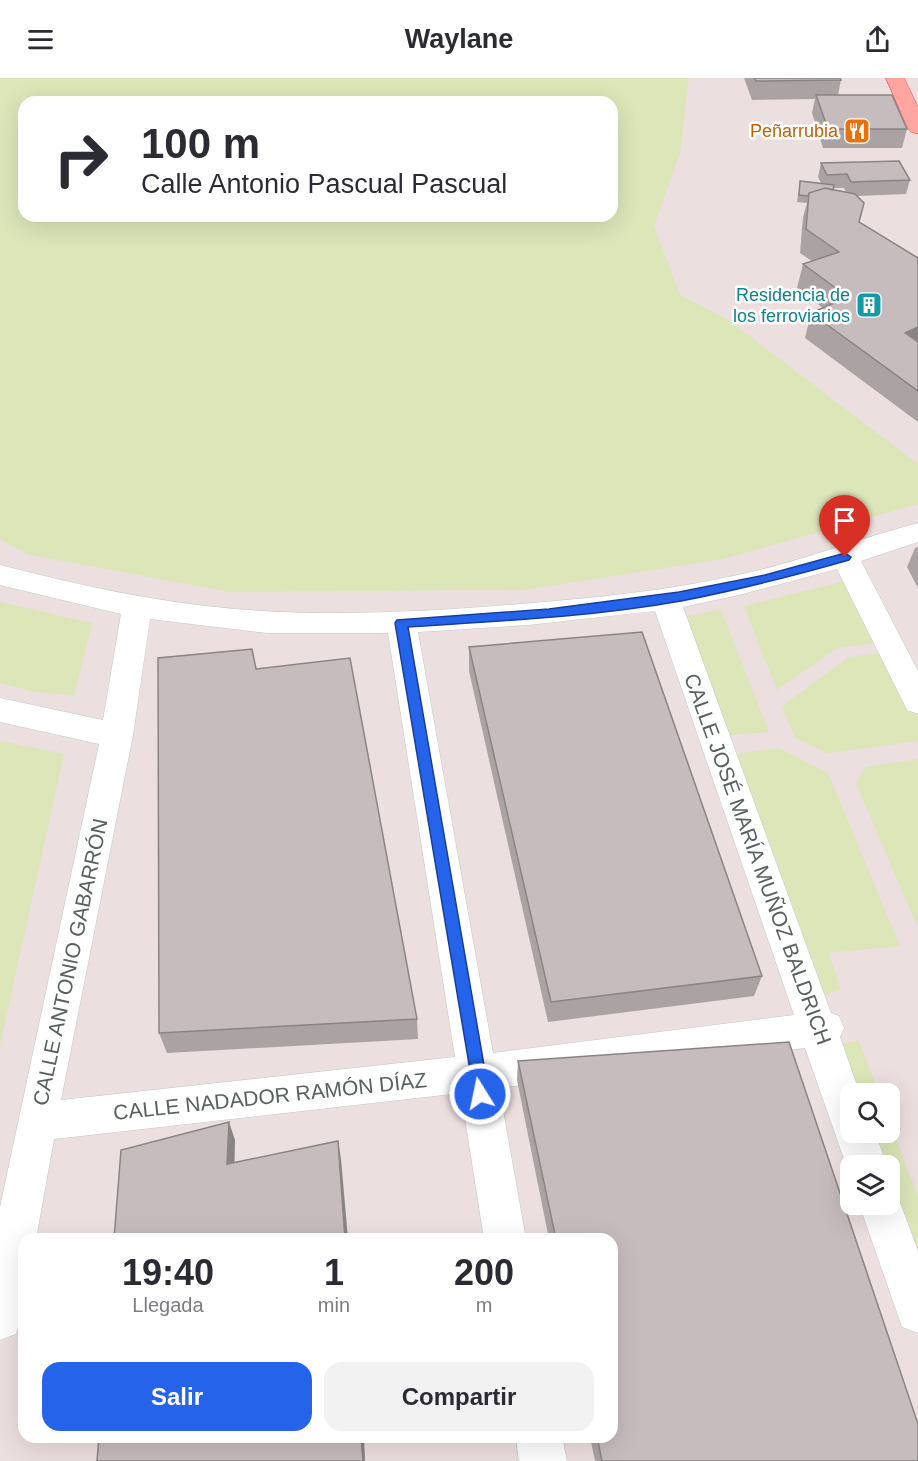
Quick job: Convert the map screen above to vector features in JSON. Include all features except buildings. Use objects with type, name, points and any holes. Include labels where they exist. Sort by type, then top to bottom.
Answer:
[{"type":"main road","points":[[896,78],[918,128]]},
{"type":"street","points":[[0,575],[71,595],[137,607],[267,622],[401,623],[549,613],[665,598],[765,579],[845,557],[918,532]]},
{"type":"street","points":[[845,557],[888,647],[918,702]]},
{"type":"street","name":"CALLE JOSÉ MARÍA MUÑOZ BALDRICH","points":[[665,598],[822,1029],[840,1088]]},
{"type":"street","name":"CALLE ANTONIO GABARRÓN","points":[[0,1318],[37,1122],[117,735],[137,607]]},
{"type":"street","points":[[401,623],[504,1233]]},
{"type":"street","points":[[0,710],[117,735]]},
{"type":"street","name":"CALLE NADADOR RAMÓN DÍAZ","points":[[37,1122],[477,1073],[822,1029]]},
{"type":"street","points":[[885,1215],[905,1261],[918,1311]]},
{"type":"street","points":[[540,1443],[543,1461]]},
{"type":"green space","points":[[0,78],[689,78],[680,153],[654,226],[680,295],[727,319],[918,464],[918,504],[723,559],[523,590],[230,592],[26,554],[0,539]]},
{"type":"green space","points":[[850,580],[883,642],[837,648],[777,690],[744,606]]},
{"type":"green space","points":[[0,602],[92,623],[74,696],[31,691],[0,683]]},
{"type":"green space","points":[[721,610],[769,732],[718,736],[677,618]]},
{"type":"green space","points":[[888,652],[918,716],[918,741],[828,753],[795,738],[782,706],[849,657]]},
{"type":"green space","points":[[0,741],[64,754],[0,1045]]},
{"type":"green space","points":[[779,748],[828,773],[900,946],[829,953],[841,990],[816,997],[726,755]]},
{"type":"green space","points":[[918,759],[918,928],[856,783],[866,767]]},
{"type":"green space","points":[[859,1041],[875,1083],[844,1083],[831,1045]]},
{"type":"green space","points":[[866,1143],[898,1143],[918,1197],[918,1245],[904,1248],[894,1215],[900,1215],[900,1155],[871,1155]]},
{"type":"place","name":"Peñarrubia","points":[[857,131]]},
{"type":"place","name":"Residencia de los ferroviarios","points":[[869,305]]},
{"type":"route","points":[[480,1094],[401,623],[549,613],[679,597],[765,579],[845,557]]}]
